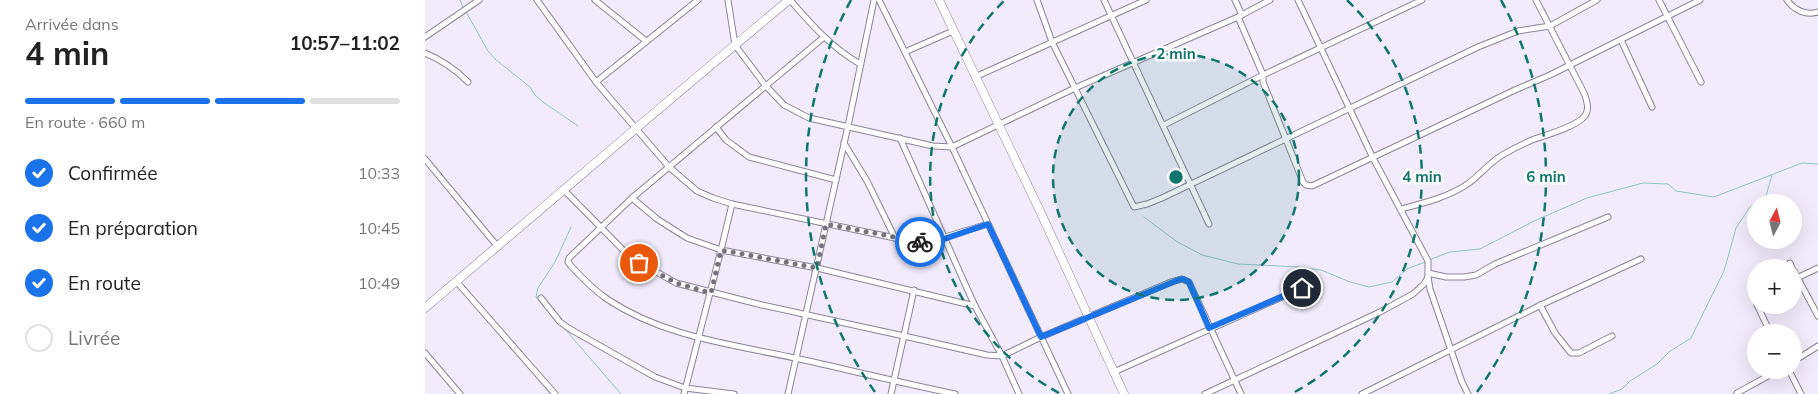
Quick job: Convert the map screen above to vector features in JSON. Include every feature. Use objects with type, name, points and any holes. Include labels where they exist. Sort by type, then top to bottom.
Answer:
[{"type":"main road","points":[[425,308],[563,189],[790,0]]},
{"type":"main road","points":[[939,0],[1124,394]]},
{"type":"street","points":[[425,37],[479,0]]},
{"type":"street","points":[[537,0],[596,82],[669,167],[697,191],[732,204],[919,242],[944,239],[988,224]]},
{"type":"street","points":[[595,0],[646,41]]},
{"type":"street","points":[[728,0],[735,46],[765,85],[784,105],[809,118],[933,146],[953,148],[1075,88],[1240,16],[1270,0]]},
{"type":"street","points":[[790,0],[824,37],[860,64]]},
{"type":"street","points":[[788,394],[874,0]]},
{"type":"street","points":[[879,0],[953,148],[1068,394]]},
{"type":"street","points":[[1037,0],[1052,42],[1132,206],[1137,207],[1286,140],[1493,40],[1523,29],[1550,26],[1597,0]]},
{"type":"street","points":[[1104,0],[1209,224]]},
{"type":"street","points":[[975,77],[1146,0]]},
{"type":"street","points":[[1235,0],[1263,75],[1263,82],[1303,182],[1308,186],[1313,186],[1570,66],[1700,0]]},
{"type":"street","points":[[1299,0],[1373,158],[1428,261],[1428,275],[1438,315],[1468,394]]},
{"type":"street","points":[[1164,125],[1263,75],[1422,0]]},
{"type":"street","points":[[1401,209],[1453,192],[1473,180],[1502,155],[1583,118],[1588,112],[1587,103],[1570,66],[1536,0]]},
{"type":"street","points":[[1659,0],[1701,82]]},
{"type":"street","points":[[1787,0],[1791,6],[1804,13],[1818,12]]},
{"type":"street","points":[[596,82],[694,1]]},
{"type":"street","points":[[905,52],[953,31]]},
{"type":"street","points":[[824,37],[632,198],[569,258],[568,262],[587,283],[607,299],[637,316],[668,330],[955,394]]},
{"type":"street","points":[[1621,40],[1652,107]]},
{"type":"street","points":[[425,52],[437,57],[468,82]]},
{"type":"street","points":[[715,127],[726,140],[749,157],[836,180]]},
{"type":"street","points":[[900,138],[975,306],[1003,356],[1019,394]]},
{"type":"street","points":[[844,143],[867,181],[895,238]]},
{"type":"street","points":[[425,158],[498,247]]},
{"type":"street","points":[[563,189],[630,257],[676,283],[711,293],[987,355],[1003,356],[1089,316],[1171,282],[1183,279],[1189,282],[1241,394]]},
{"type":"street","points":[[632,198],[679,234],[721,250],[817,268],[975,306]]},
{"type":"street","points":[[684,391],[711,293],[732,204]]},
{"type":"street","points":[[1428,275],[1446,277],[1476,275],[1495,264],[1608,216]]},
{"type":"street","points":[[1362,394],[1540,305],[1641,259]]},
{"type":"street","points":[[1802,276],[1818,268]]},
{"type":"street","points":[[1205,394],[1380,312],[1413,294],[1428,275]]},
{"type":"street","points":[[456,281],[555,394]]},
{"type":"street","points":[[1802,287],[1818,316]]},
{"type":"street","points":[[1114,372],[1302,288]]},
{"type":"street","points":[[891,394],[914,290]]},
{"type":"street","points":[[541,298],[560,322],[570,329],[655,377],[684,391],[734,394]]},
{"type":"street","points":[[1540,305],[1555,333],[1571,353],[1579,353],[1612,336]]},
{"type":"street","points":[[1802,356],[1818,346]]},
{"type":"street","points":[[425,353],[460,394]]},
{"type":"street","points":[[1737,394],[1763,379]]},
{"type":"street","points":[[1794,379],[1801,394]]},
{"type":"waterway","points":[[460,0],[463,7]]},
{"type":"waterway","points":[[465,10],[488,51],[495,59],[530,87],[543,102],[578,126]]},
{"type":"waterway","points":[[1429,260],[1450,252],[1480,249],[1534,221],[1587,198],[1643,183],[1668,184],[1676,191],[1714,197],[1802,163],[1818,164]]},
{"type":"waterway","points":[[1609,394],[1622,389],[1630,381],[1657,364],[1669,352],[1691,338],[1724,271],[1736,228],[1750,207],[1766,196],[1772,175]]},
{"type":"waterway","points":[[1144,217],[1176,241],[1202,255],[1238,264],[1321,270],[1350,282],[1369,287],[1392,282],[1407,269],[1425,262]]},
{"type":"waterway","points":[[544,306],[536,297],[538,288],[555,262],[571,227]]},
{"type":"waterway","points":[[564,328],[621,394]]},
{"type":"way so far","points":[[639,263],[676,283],[711,293],[721,250],[817,268],[826,224],[920,242]]},
{"type":"route","points":[[920,242],[944,239],[988,224],[1041,337],[1183,279],[1189,282],[1209,328],[1302,288]]}]
